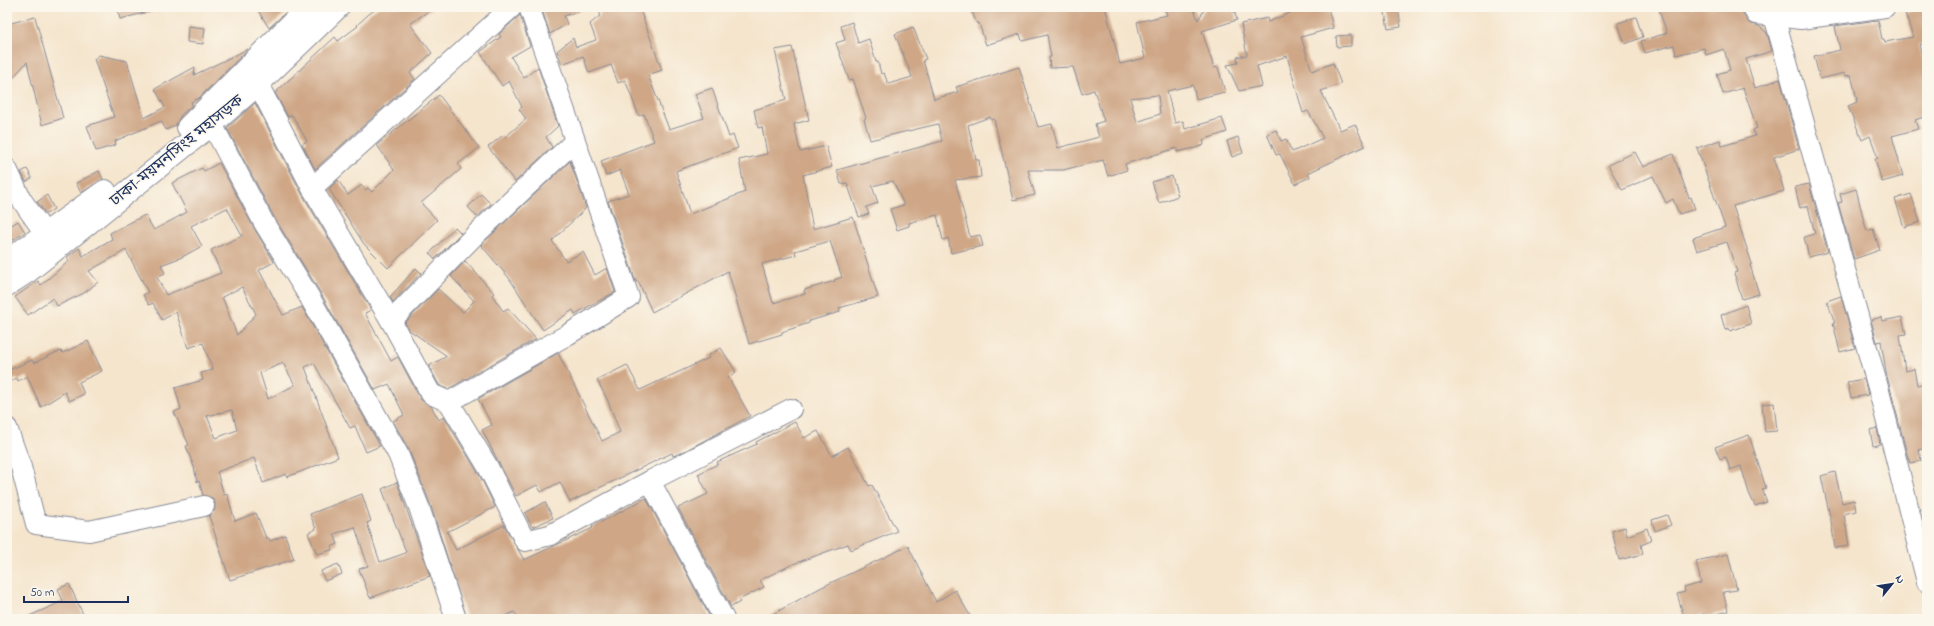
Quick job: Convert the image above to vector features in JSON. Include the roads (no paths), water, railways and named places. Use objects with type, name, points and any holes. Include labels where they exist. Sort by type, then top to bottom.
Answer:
[{"type":"main road","name":"ঢাকা-ময়মনসিংহ মহাসড়ক","points":[[7,261],[124,177],[191,124],[308,7]]},
{"type":"main road","name":"ঢাকা-ময়মনসিংহ মহাসড়ক","points":[[7,285],[30,270],[212,124],[258,84],[338,7]]},
{"type":"street","points":[[312,188],[512,7]]},
{"type":"street","points":[[449,402],[567,335],[629,297],[529,7]]},
{"type":"street","points":[[1753,7],[1756,14],[1801,19],[1885,7]]},
{"type":"street","points":[[1774,16],[1879,391],[1927,582]]},
{"type":"street","points":[[258,84],[312,188],[391,322],[431,394],[449,402],[488,467],[525,541],[550,535],[650,481],[790,409]]},
{"type":"street","points":[[212,124],[264,223],[334,339],[398,454],[419,506],[456,619]]},
{"type":"street","points":[[391,322],[473,237],[575,141]]},
{"type":"street","points":[[7,169],[20,199],[46,234]]},
{"type":"street","points":[[7,428],[21,467],[36,524],[89,531],[204,506]]},
{"type":"street","points":[[650,481],[724,619]]}]
